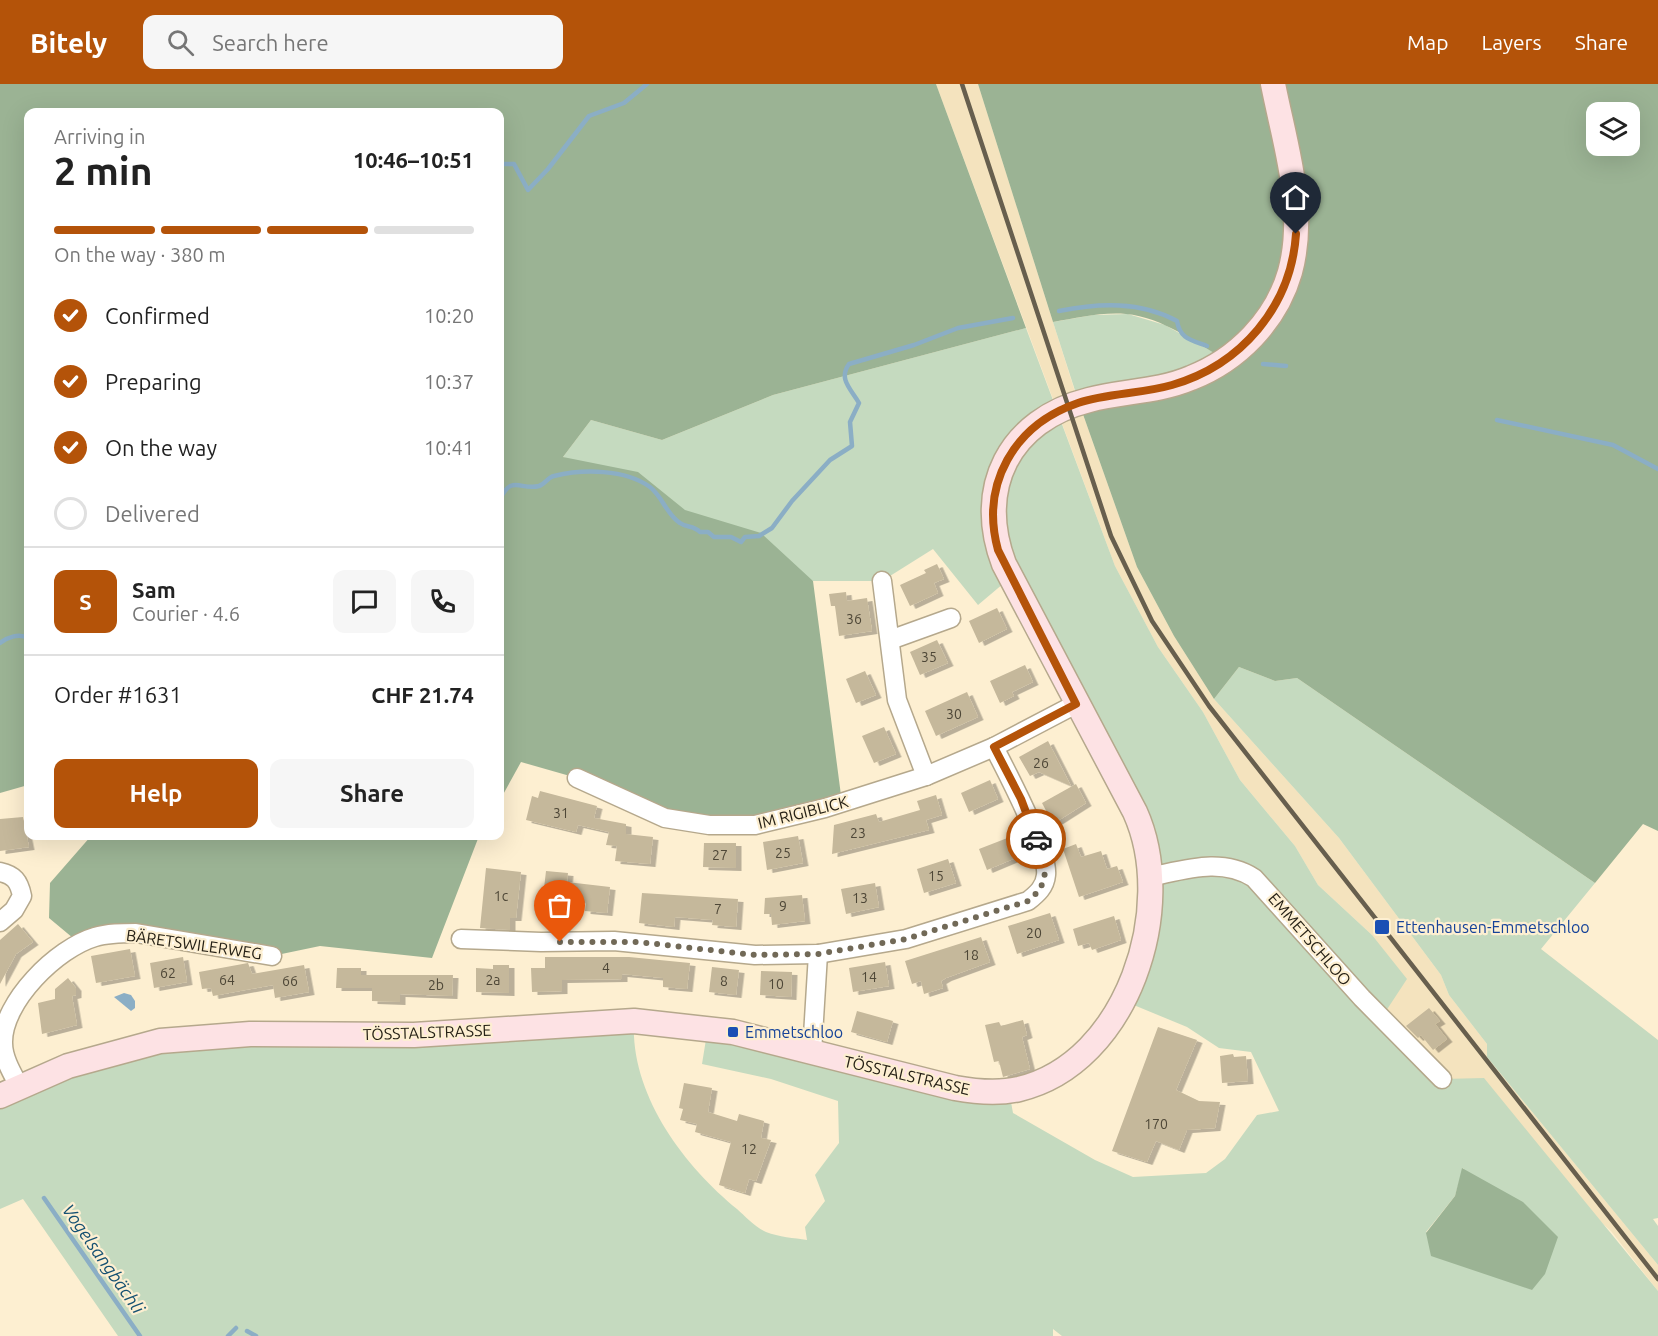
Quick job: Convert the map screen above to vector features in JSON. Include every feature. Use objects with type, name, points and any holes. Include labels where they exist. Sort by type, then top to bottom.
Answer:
[{"type":"main road","name":"TÖSSTALSTRASSE","points":[[9,1091],[68,1066],[122,1050],[160,1041],[214,1035],[414,1035],[634,1021],[708,1027],[984,1093],[1020,1089],[1058,1073],[1094,1045],[1124,1001],[1143,945],[1148,921],[1149,856],[1139,821],[1076,704],[998,550],[992,515],[998,480],[1015,446],[1048,416],[1089,400],[1170,386],[1207,371],[1240,350],[1271,314],[1290,273],[1297,220],[1295,194],[1272,84]]},
{"type":"street","points":[[882,581],[897,700],[926,777]]},
{"type":"street","points":[[890,640],[951,618]]},
{"type":"street","name":"IM RIGIBLICK","points":[[577,778],[665,818],[709,825],[755,825],[825,808],[926,777],[994,747],[1076,704]]},
{"type":"street","points":[[461,939],[541,942],[614,941],[685,946],[755,955],[818,954],[906,939],[1028,901],[1037,894],[1046,877],[1046,868],[1021,799],[994,747]]},
{"type":"street","name":"EMMETSCHLOO","points":[[1149,877],[1219,865],[1242,870],[1254,878],[1362,998],[1442,1079]]},
{"type":"street","points":[[0,872],[11,875],[19,883],[22,896],[14,910],[0,922]]},
{"type":"street","name":"BÄRETSWILERWEG","points":[[9,1091],[7,1062],[1,1044],[14,1008],[29,984],[67,950],[95,937],[136,933],[272,956]]},
{"type":"street","points":[[812,1052],[818,954]]},
{"type":"shaded area","points":[[936,84],[978,84],[1075,392],[1137,567],[1174,636],[1214,699],[1339,838],[1441,975],[1449,995],[1487,1044],[1487,1057],[1658,1265],[1658,1291],[1611,1231],[1442,1079],[1382,1017],[1372,935],[1318,885],[1295,846],[1240,780],[1203,712],[1158,647],[1115,566]]},
{"type":"green space","points":[[0,84],[936,84],[1026,328],[773,395],[662,440],[591,420],[563,457],[638,472],[685,510],[761,533],[813,581],[842,803],[709,825],[577,778],[521,762],[504,793],[504,108],[24,108],[24,786],[0,793]]},
{"type":"green space","points":[[978,84],[1658,84],[1658,831],[1643,824],[1595,883],[1297,678],[1275,681],[1239,667],[1214,699],[1174,636],[1137,567],[1079,403],[1226,360],[1166,325],[1153,320],[1126,314],[1089,316],[1053,322]]},
{"type":"green space","points":[[1128,314],[1165,325],[1227,360],[1079,403],[1053,322],[1093,315]]},
{"type":"green space","points":[[1026,328],[1115,566],[1158,647],[1203,712],[1240,780],[1295,846],[1318,885],[1372,935],[1407,979],[1382,1017],[1442,1079],[1484,1078],[1658,1291],[1658,1336],[1062,1336],[1053,1329],[1053,1336],[118,1336],[23,1199],[0,1209],[0,1097],[122,1050],[634,1021],[635,1048],[641,1075],[664,1126],[680,1149],[717,1191],[758,1228],[776,1235],[807,1240],[805,1227],[825,1201],[815,1175],[839,1143],[838,1101],[771,1079],[702,1064],[708,1027],[1009,1091],[1013,1113],[1095,1160],[1133,1177],[1206,1173],[1225,1159],[1257,1115],[1279,1111],[1251,1052],[1219,1048],[1187,1027],[1124,1001],[1149,856],[1010,578],[978,605],[933,549],[882,581],[813,581],[744,544],[563,457],[591,420],[662,440],[773,395]],"holes":[[[1463,1168],[1532,1290],[1426,1232],[1455,1196]]]},
{"type":"green space","points":[[1239,667],[1275,681],[1297,678],[1595,883],[1541,949],[1658,1040],[1658,1218],[1653,1219],[1658,1226],[1658,1265],[1487,1057],[1487,1044],[1449,995],[1441,975],[1339,838],[1214,699]]},
{"type":"green space","points":[[88,840],[477,840],[432,958],[320,946],[272,956],[136,933],[79,943],[49,918],[50,883]]},
{"type":"green space","points":[[1462,1168],[1523,1202],[1558,1237],[1545,1274],[1532,1290],[1431,1256],[1426,1233],[1455,1196]]},
{"type":"water","points":[[124,993],[131,995],[135,1001],[135,1008],[131,1011],[114,997]]},
{"type":"building","points":[[937,564],[944,579],[934,583],[938,593],[910,606],[900,585],[926,573],[924,570]]},
{"type":"building","points":[[846,592],[847,601],[867,598],[872,631],[839,636],[835,606],[831,606],[829,594]]},
{"type":"building","points":[[997,608],[1007,629],[979,643],[969,621]]},
{"type":"building","points":[[937,640],[948,663],[920,675],[910,652]]},
{"type":"building","points":[[1025,665],[1033,682],[1012,692],[1014,696],[1000,703],[990,681]]},
{"type":"building","points":[[865,671],[876,695],[856,703],[846,679]]},
{"type":"building","points":[[967,692],[978,717],[936,736],[925,711]]},
{"type":"building","points":[[884,727],[896,754],[874,763],[862,736]]},
{"type":"building","points":[[1048,741],[1071,786],[1039,772],[1030,776],[1019,757]]},
{"type":"building","points":[[990,780],[998,799],[969,812],[961,793]]},
{"type":"building","points":[[1076,784],[1086,803],[1053,824],[1042,803]]},
{"type":"building","points":[[540,791],[597,806],[594,818],[626,824],[626,834],[653,837],[650,864],[615,861],[617,846],[606,845],[609,832],[578,825],[576,832],[526,820],[532,796],[538,798]]},
{"type":"building","points":[[936,795],[942,815],[926,820],[929,830],[832,854],[834,825],[876,814],[879,822],[920,810],[917,801]]},
{"type":"building","points":[[23,817],[24,840],[28,840],[29,847],[0,851],[0,819]]},
{"type":"building","points":[[798,836],[803,863],[767,870],[763,842]]},
{"type":"building","points":[[1010,837],[1018,857],[987,870],[979,849]]},
{"type":"building","points":[[704,843],[736,843],[736,868],[703,867]]},
{"type":"building","points":[[1076,844],[1081,857],[1101,851],[1107,869],[1117,866],[1123,882],[1079,897],[1063,849]]},
{"type":"building","points":[[948,859],[956,883],[924,893],[917,869]]},
{"type":"building","points":[[486,868],[521,872],[516,918],[510,918],[510,930],[480,928]]},
{"type":"building","points":[[546,871],[568,873],[567,882],[610,887],[607,913],[585,911],[586,901],[543,897]]},
{"type":"building","points":[[875,883],[879,907],[846,914],[841,889]]},
{"type":"building","points":[[642,893],[738,899],[736,927],[712,925],[713,920],[675,917],[674,927],[639,923]]},
{"type":"building","points":[[802,895],[805,921],[772,925],[771,914],[764,914],[765,898]]},
{"type":"building","points":[[1050,913],[1059,940],[1017,954],[1008,926]]},
{"type":"building","points":[[1114,916],[1121,940],[1092,950],[1089,943],[1078,946],[1073,929]]},
{"type":"building","points":[[18,924],[33,942],[16,954],[0,984],[0,940]]},
{"type":"building","points":[[981,937],[990,962],[946,978],[941,981],[943,988],[924,994],[921,981],[912,984],[905,961]]},
{"type":"building","points":[[130,949],[135,976],[96,983],[91,956]]},
{"type":"building","points":[[183,957],[187,982],[154,988],[150,963]]},
{"type":"building","points":[[545,957],[629,957],[690,963],[687,989],[663,987],[663,978],[622,974],[622,979],[562,980],[562,991],[532,992],[531,968],[545,968]]},
{"type":"building","points":[[885,962],[889,986],[853,992],[849,968]]},
{"type":"building","points":[[248,963],[252,974],[304,965],[309,992],[275,998],[273,985],[213,996],[211,988],[202,989],[199,972]]},
{"type":"building","points":[[493,965],[509,965],[509,993],[476,992],[476,968],[493,969]]},
{"type":"building","points":[[712,967],[739,970],[736,995],[709,992]]},
{"type":"building","points":[[337,968],[361,968],[361,975],[453,975],[452,996],[400,994],[400,1002],[372,1001],[372,988],[336,988]]},
{"type":"building","points":[[761,971],[792,972],[791,997],[760,995]]},
{"type":"building","points":[[68,978],[76,988],[76,995],[72,996],[77,1025],[42,1034],[38,1003],[55,999],[55,989]]},
{"type":"building","points":[[1429,1008],[1440,1021],[1435,1024],[1447,1039],[1433,1050],[1421,1035],[1418,1038],[1406,1026]]},
{"type":"building","points":[[857,1011],[893,1021],[887,1042],[851,1032]]},
{"type":"building","points":[[1023,1020],[1027,1035],[1022,1037],[1030,1069],[1003,1077],[999,1061],[994,1062],[985,1025],[999,1022],[1001,1026]]},
{"type":"building","points":[[1158,1027],[1197,1040],[1176,1090],[1199,1101],[1220,1102],[1215,1128],[1187,1130],[1179,1150],[1156,1141],[1147,1162],[1112,1151]]},
{"type":"building","points":[[1233,1054],[1234,1057],[1246,1056],[1248,1081],[1222,1083],[1220,1056]]},
{"type":"building","points":[[684,1083],[712,1088],[708,1112],[737,1121],[739,1114],[764,1121],[761,1138],[771,1140],[756,1181],[749,1179],[745,1193],[719,1185],[731,1142],[695,1132],[697,1124],[680,1120],[683,1109],[679,1108]]},
{"type":"waterway","points":[[504,164],[514,164],[528,190],[548,169],[589,116],[624,103],[647,84]]},
{"type":"waterway","points":[[1059,311],[1104,305],[1149,310],[1177,321],[1184,335],[1207,346]]},
{"type":"waterway","points":[[504,491],[513,485],[539,486],[554,476],[578,472],[616,474],[640,481],[650,487],[675,520],[683,525],[700,532],[708,532],[714,537],[731,537],[741,542],[745,537],[759,536],[772,528],[792,501],[830,460],[852,446],[850,422],[859,403],[845,379],[849,364],[914,345],[958,328],[1013,318]]},
{"type":"waterway","points":[[1263,364],[1286,366]]},
{"type":"waterway","points":[[1497,420],[1613,445],[1658,469]]},
{"type":"waterway","points":[[0,643],[14,636],[24,637]]},
{"type":"waterway","name":"Vogelsangbächli","points":[[44,1198],[140,1336]]},
{"type":"waterway","name":"Vogelsangbächli","points":[[228,1336],[236,1328]]},
{"type":"waterway","name":"Vogelsangbächli","points":[[247,1331],[256,1336]]},
{"type":"railway","points":[[962,84],[1111,536],[1152,621],[1209,706],[1658,1279]]},
{"type":"way so far","points":[[560,942],[638,942],[755,955],[818,954],[906,939],[1028,901],[1037,894],[1046,877],[1046,868],[1036,839]]},
{"type":"place","name":"Ettenhausen-Emmetschloo","points":[[1382,927]]},
{"type":"place","name":"Emmetschloo","points":[[733,1032]]},
{"type":"route","points":[[1036,839],[1021,799],[994,747],[1076,704],[998,550],[992,515],[995,487],[1000,472],[1011,451],[1028,432],[1043,419],[1058,411],[1101,397],[1170,386],[1207,371],[1240,350],[1271,314],[1282,295],[1290,273],[1296,234]]}]
